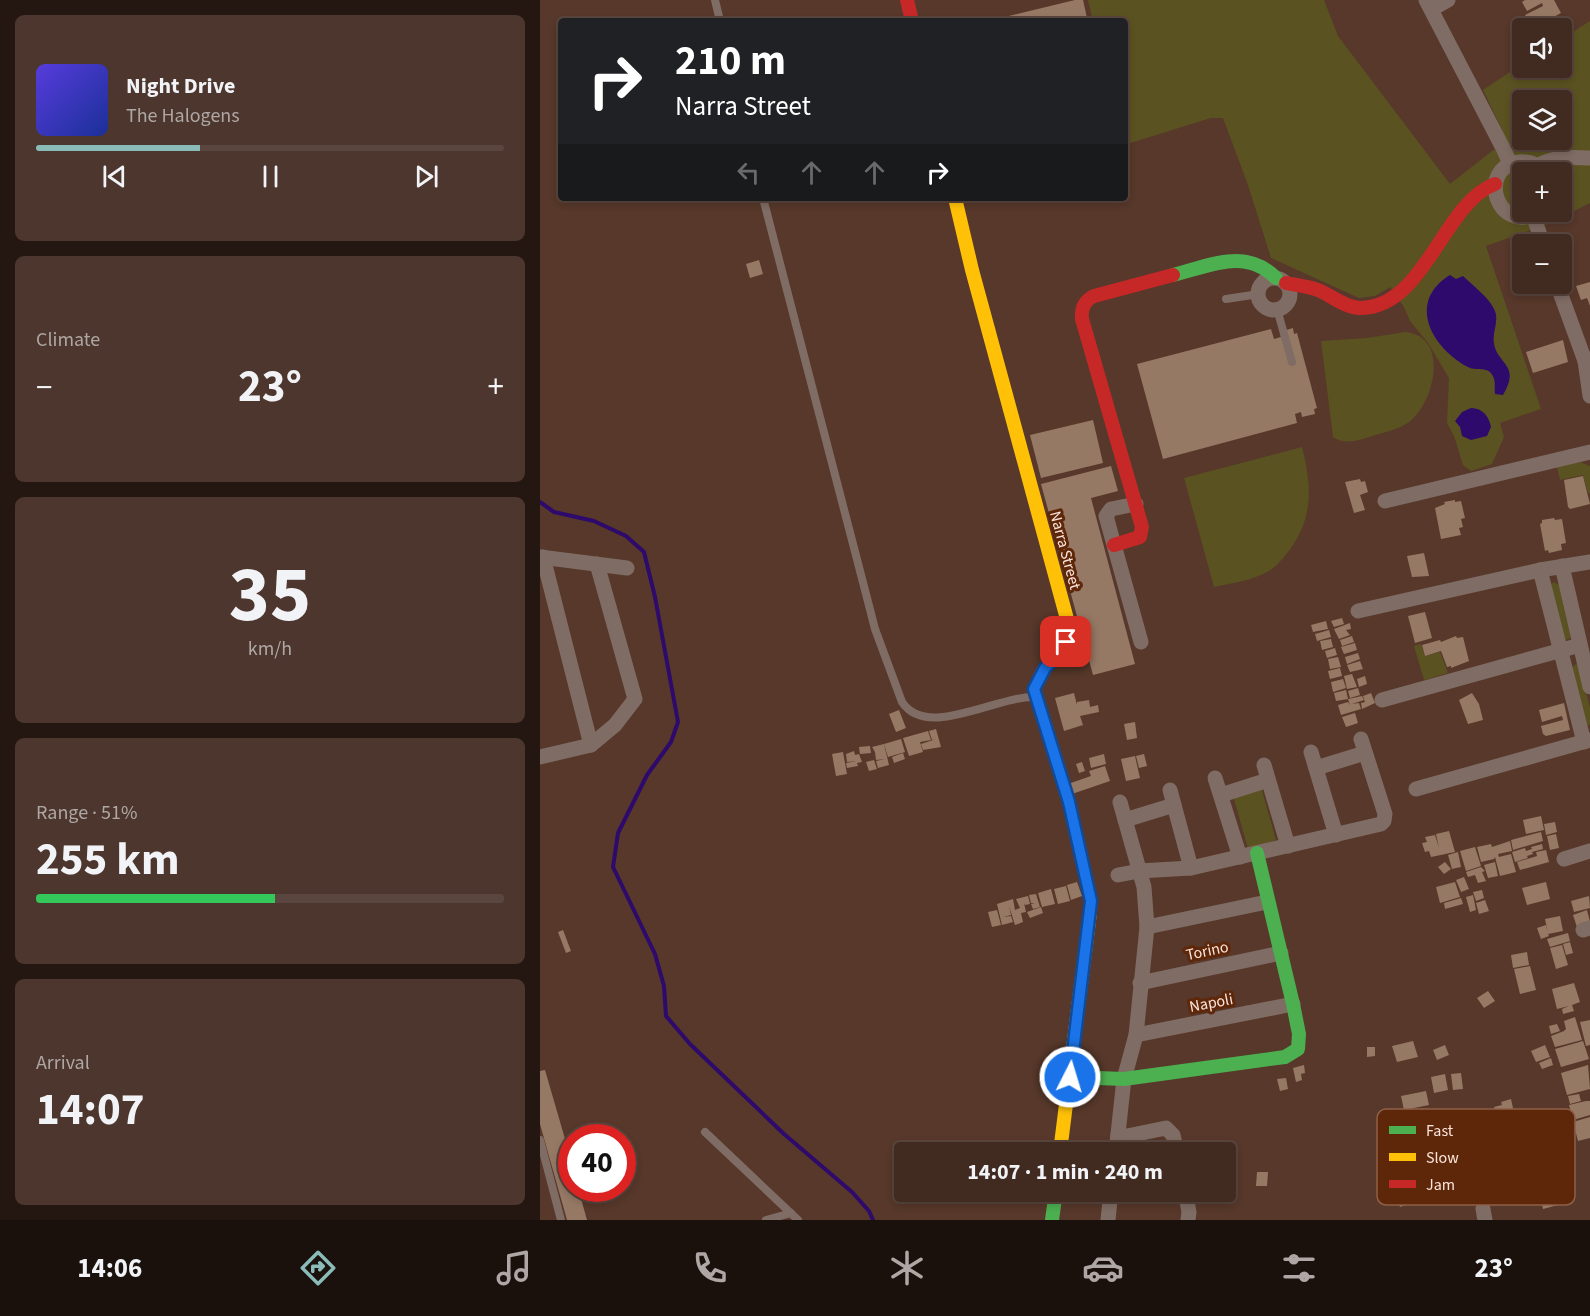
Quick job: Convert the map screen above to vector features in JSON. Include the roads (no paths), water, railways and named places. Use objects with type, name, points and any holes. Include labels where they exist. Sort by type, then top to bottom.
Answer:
[{"type":"street","points":[[907,0],[911,18]]},
{"type":"street","points":[[1448,0],[1429,5],[1510,165],[1502,170],[1495,184],[1496,196],[1506,212],[1512,215]]},
{"type":"street","points":[[1549,162],[1552,159],[1572,157],[1590,158]]},
{"type":"street","points":[[1114,545],[1140,537],[1142,527],[1082,319],[1083,305],[1088,299],[1233,260],[1252,261],[1260,265],[1281,281],[1289,289],[1289,300],[1286,305],[1277,309],[1264,306],[1260,302],[1261,285],[1265,281],[1281,281],[1319,291],[1355,307],[1376,306],[1386,302],[1409,284],[1471,199],[1484,188],[1495,184]]},
{"type":"street","name":"Narra Street","points":[[956,201],[972,270],[1070,630],[1066,642],[1045,668],[1034,689],[1036,697]]},
{"type":"street","points":[[1561,294],[1587,360],[1590,396]]},
{"type":"street","points":[[1385,501],[1590,452]]},
{"type":"street","points":[[1136,504],[1111,509],[1106,516],[1142,642]]},
{"type":"street","points":[[591,745],[542,557],[627,568]]},
{"type":"street","points":[[1358,611],[1540,570],[1590,562]]},
{"type":"street","points":[[541,752],[591,745],[615,725],[635,699],[597,564]]},
{"type":"street","points":[[1562,566],[1590,687]]},
{"type":"street","points":[[1416,789],[1587,741],[1560,650],[1540,570]]},
{"type":"street","points":[[1382,700],[1580,645]]},
{"type":"street","points":[[1036,697],[1069,802],[1091,901],[1061,1142]]},
{"type":"street","points":[[1118,875],[1191,868],[1336,835],[1381,824],[1384,821],[1385,814],[1363,746],[1316,768]]},
{"type":"street","points":[[1311,752],[1336,835]]},
{"type":"street","points":[[1264,765],[1288,846]]},
{"type":"street","points":[[1215,778],[1240,857]]},
{"type":"street","points":[[1221,795],[1268,780]]},
{"type":"street","points":[[1125,820],[1172,798],[1191,868]]},
{"type":"street","points":[[1117,1142],[1124,1079],[1136,1035],[1147,927],[1144,887],[1120,802]]},
{"type":"street","points":[[1564,859],[1590,851]]},
{"type":"street","points":[[1070,1077],[1124,1079],[1285,1057],[1298,1049],[1300,1042],[1293,1004],[1257,853]]},
{"type":"street","points":[[1147,927],[1267,902]]},
{"type":"street","name":"Torino","points":[[1140,983],[1281,952]]},
{"type":"street","name":"Napoli","points":[[1136,1035],[1293,1004]]},
{"type":"street","points":[[1118,1135],[1127,1136],[1163,1128],[1169,1130],[1175,1142]]},
{"type":"street","points":[[1052,1220],[1054,1202]]},
{"type":"street","points":[[1108,1220],[1110,1202]]},
{"type":"street","points":[[1188,1202],[1190,1212],[1188,1220]]},
{"type":"lane","points":[[715,0],[719,18]]},
{"type":"lane","points":[[764,201],[873,620],[902,702],[916,716],[942,718],[1011,699],[1036,697]]},
{"type":"lane","points":[[1226,299],[1259,294]]},
{"type":"lane","points":[[1277,309],[1292,362]]},
{"type":"lane","points":[[705,1132],[798,1220]]},
{"type":"lane","points":[[540,1140],[561,1220]]},
{"type":"lane","points":[[766,1220],[791,1213]]},
{"type":"waterway","points":[[540,502],[554,512],[594,521],[626,536],[644,552],[655,597],[678,722],[671,742],[647,775],[618,833],[613,867],[655,954],[664,986],[666,1016],[690,1044],[784,1134],[852,1192],[869,1211],[873,1220]]}]
